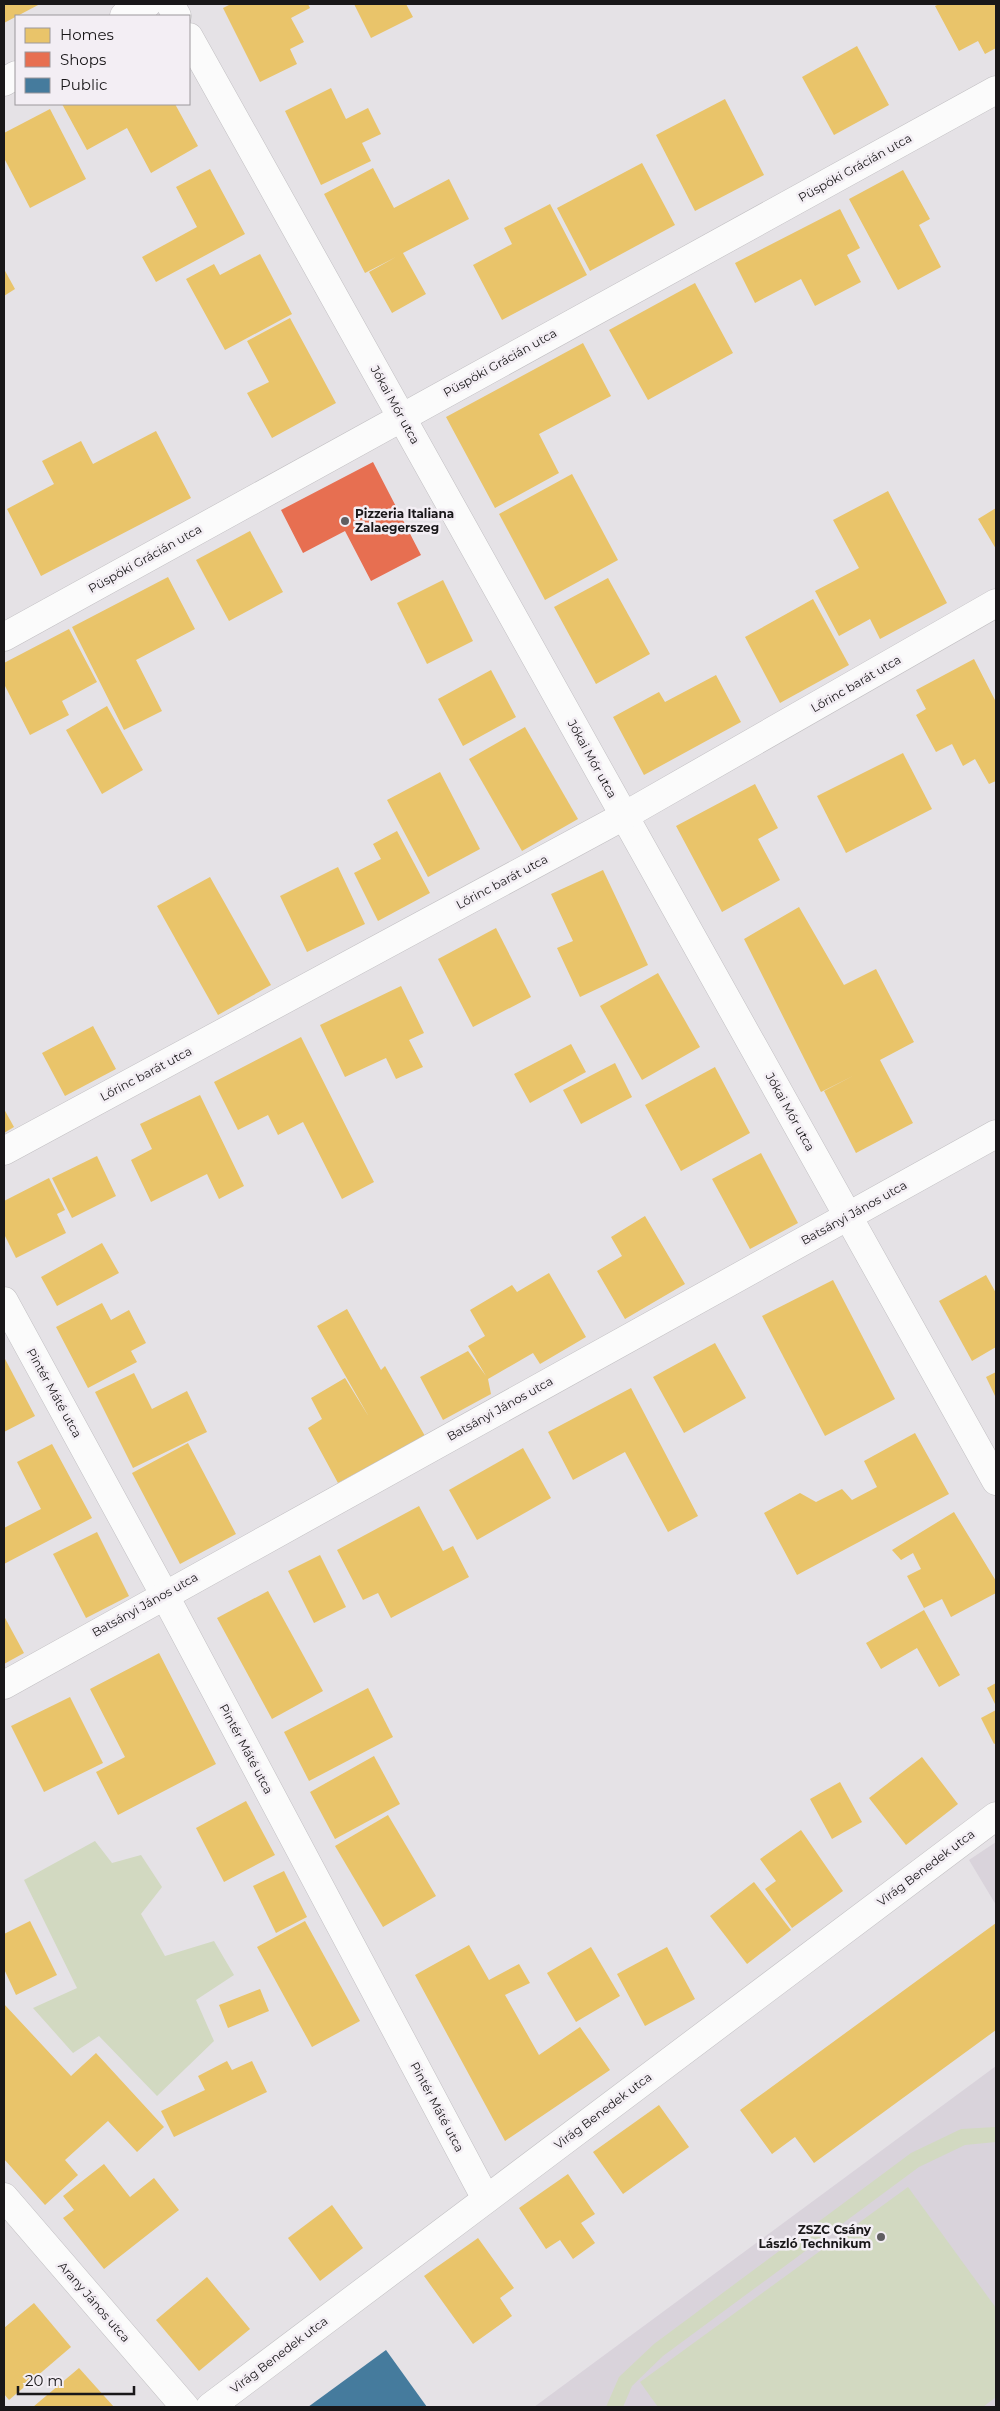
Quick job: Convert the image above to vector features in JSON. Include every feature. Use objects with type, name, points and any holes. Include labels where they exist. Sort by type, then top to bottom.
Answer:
[{"type":"street","points":[[126,15],[147,4]]},
{"type":"street","points":[[170,4],[176,15]]},
{"type":"street","name":"Jókai Mór utca","points":[[190,39],[996,1481]]},
{"type":"street","points":[[4,82],[15,76]]},
{"type":"street","name":"Püspöki Grácián utca","points":[[4,637],[996,90]]},
{"type":"street","name":"Lőrinc barát utca","points":[[4,1152],[624,816],[996,603]]},
{"type":"street","name":"Batsányi János utca","points":[[4,1684],[996,1134]]},
{"type":"street","name":"Pintér Máté utca","points":[[4,1301],[164,1594],[486,2199]]},
{"type":"street","name":"Virág Benedek utca","points":[[210,2407],[996,1816]]},
{"type":"street","name":"Arany János utca","points":[[4,2197],[184,2407]]},
{"type":"shaded area","points":[[996,1842],[996,1905],[969,1860]]},
{"type":"shaded area","name":"ZSZC Csány László Technikum","points":[[996,2066],[996,2407],[534,2407]]},
{"type":"green space","points":[[95,1841],[112,1863],[141,1855],[162,1887],[141,1914],[165,1956],[214,1941],[234,1975],[196,2000],[214,2041],[157,2096],[99,2036],[73,2053],[33,2008],[77,1988],[24,1880]]},
{"type":"green space","points":[[996,2127],[996,2142],[965,2145],[919,2167],[663,2356],[632,2386],[623,2407],[606,2407],[619,2377],[654,2344],[911,2153],[961,2129]]},
{"type":"green space","points":[[908,2187],[996,2308],[996,2397],[983,2407],[658,2407],[640,2382]]},
{"type":"building: Homes","points":[[4,4],[40,4],[19,15],[15,15],[15,17],[4,23]]},
{"type":"building: Homes","points":[[231,4],[308,4],[310,8],[291,18],[304,42],[290,49],[297,64],[260,82],[223,8]]},
{"type":"building: Homes","points":[[354,4],[406,4],[413,17],[371,38]]},
{"type":"building: Homes","points":[[939,4],[996,4],[996,48],[985,54],[978,41],[959,51],[935,6]]},
{"type":"building: Homes","points":[[857,46],[889,105],[834,135],[802,77]]},
{"type":"building: Homes","points":[[331,88],[346,119],[368,108],[381,134],[362,143],[371,161],[321,185],[285,111]]},
{"type":"building: Homes","points":[[725,99],[764,175],[695,211],[656,135]]},
{"type":"building: Homes","points":[[63,105],[176,105],[198,146],[151,173],[127,128],[87,150]]},
{"type":"building: Homes","points":[[50,109],[86,179],[30,208],[4,158],[4,133]]},
{"type":"building: Homes","points":[[642,163],[675,225],[590,271],[557,208]]},
{"type":"building: Homes","points":[[373,168],[394,208],[449,179],[469,219],[403,253],[426,294],[392,313],[369,272],[396,257],[365,273],[324,194]]},
{"type":"building: Homes","points":[[210,169],[245,234],[156,282],[142,257],[197,227],[176,187]]},
{"type":"building: Homes","points":[[903,170],[930,219],[919,225],[941,267],[898,290],[849,199]]},
{"type":"building: Homes","points":[[550,204],[587,275],[502,320],[473,265],[512,244],[504,228]]},
{"type":"building: Homes","points":[[840,209],[860,248],[847,255],[861,282],[815,306],[801,279],[755,303],[735,263]]},
{"type":"building: Homes","points":[[260,254],[292,314],[225,350],[186,279],[214,264],[220,275]]},
{"type":"building: Homes","points":[[4,269],[15,289],[4,296]]},
{"type":"building: Homes","points":[[695,283],[733,353],[648,400],[609,330]]},
{"type":"building: Homes","points":[[290,318],[336,403],[272,438],[247,393],[269,382],[247,341]]},
{"type":"building: Homes","points":[[583,343],[611,396],[539,434],[559,473],[495,508],[446,417]]},
{"type":"building: Homes","points":[[156,431],[191,498],[41,576],[7,509],[54,484],[42,461],[81,441],[93,464]]},
{"type":"building: Homes","points":[[572,474],[618,560],[545,600],[499,514]]},
{"type":"building: Homes","points":[[888,491],[947,603],[880,639],[870,619],[839,636],[815,591],[859,568],[833,520]]},
{"type":"building: Homes","points":[[996,508],[996,549],[978,519]]},
{"type":"building: Homes","points":[[250,531],[283,592],[229,621],[196,560]]},
{"type":"building: Homes","points":[[168,577],[195,629],[136,660],[162,711],[124,730],[72,627]]},
{"type":"building: Homes","points":[[608,578],[650,654],[596,684],[554,607]]},
{"type":"building: Homes","points":[[443,580],[473,641],[427,664],[397,603]]},
{"type":"building: Homes","points":[[813,599],[849,665],[780,703],[745,637]]},
{"type":"building: Homes","points":[[69,629],[97,682],[62,701],[69,715],[30,735],[4,684],[4,663]]},
{"type":"building: Homes","points":[[974,659],[996,702],[996,781],[989,784],[975,759],[963,766],[952,744],[936,752],[916,715],[926,709],[916,690]]},
{"type":"building: Homes","points":[[491,670],[516,717],[463,746],[438,699]]},
{"type":"building: Homes","points":[[716,675],[741,722],[644,775],[613,717],[659,692],[665,702]]},
{"type":"building: Homes","points":[[107,706],[143,770],[102,794],[66,730]]},
{"type":"building: Homes","points":[[525,727],[578,819],[522,851],[469,759]]},
{"type":"building: Homes","points":[[903,753],[932,809],[846,853],[817,796]]},
{"type":"building: Homes","points":[[440,772],[480,849],[428,877],[387,800]]},
{"type":"building: Homes","points":[[755,784],[778,828],[758,839],[780,880],[722,912],[676,826]]},
{"type":"building: Homes","points":[[397,831],[430,893],[378,921],[354,873],[381,859],[373,844]]},
{"type":"building: Homes","points":[[338,867],[365,924],[307,952],[280,896]]},
{"type":"building: Homes","points":[[603,870],[648,965],[580,997],[557,948],[573,941],[551,894]]},
{"type":"building: Homes","points":[[210,877],[271,985],[218,1015],[157,906]]},
{"type":"building: Homes","points":[[799,907],[844,985],[876,969],[914,1042],[880,1060],[913,1123],[856,1153],[824,1091],[853,1076],[821,1092],[744,939]]},
{"type":"building: Homes","points":[[496,928],[531,997],[473,1027],[438,959]]},
{"type":"building: Homes","points":[[658,973],[700,1047],[642,1080],[600,1006]]},
{"type":"building: Homes","points":[[401,986],[424,1033],[409,1040],[423,1067],[396,1079],[386,1058],[345,1077],[320,1025]]},
{"type":"building: Homes","points":[[93,1026],[116,1069],[65,1096],[42,1053]]},
{"type":"building: Homes","points":[[301,1037],[374,1182],[342,1199],[303,1122],[278,1135],[268,1115],[238,1130],[214,1082]]},
{"type":"building: Homes","points":[[571,1044],[586,1072],[530,1103],[514,1074]]},
{"type":"building: Homes","points":[[615,1063],[632,1097],[581,1124],[563,1090]]},
{"type":"building: Homes","points":[[715,1067],[750,1133],[681,1171],[645,1105]]},
{"type":"building: Homes","points":[[200,1095],[244,1186],[219,1199],[207,1174],[151,1202],[131,1160],[152,1149],[140,1124]]},
{"type":"building: Homes","points":[[4,1109],[14,1127],[4,1133]]},
{"type":"building: Homes","points":[[761,1153],[798,1223],[750,1249],[712,1179]]},
{"type":"building: Homes","points":[[97,1156],[116,1196],[72,1218],[52,1178]]},
{"type":"building: Homes","points":[[49,1178],[65,1210],[57,1214],[66,1233],[16,1258],[4,1234],[4,1201]]},
{"type":"building: Homes","points":[[645,1216],[685,1284],[625,1319],[597,1271],[622,1256],[611,1237]]},
{"type":"building: Homes","points":[[102,1243],[119,1273],[57,1306],[41,1277]]},
{"type":"building: Homes","points":[[549,1273],[586,1337],[540,1364],[533,1353],[488,1379],[491,1394],[443,1420],[420,1377],[468,1351],[486,1376],[468,1346],[485,1336],[470,1310],[512,1285],[517,1292]]},
{"type":"building: Homes","points":[[986,1275],[996,1293],[996,1347],[972,1361],[939,1301]]},
{"type":"building: Homes","points":[[833,1280],[895,1399],[825,1436],[762,1316]]},
{"type":"building: Homes","points":[[102,1303],[111,1320],[129,1310],[146,1343],[131,1351],[137,1362],[88,1388],[56,1327]]},
{"type":"building: Homes","points":[[347,1309],[381,1370],[385,1366],[425,1436],[338,1483],[308,1428],[322,1419],[311,1398],[345,1378],[369,1417],[317,1326]]},
{"type":"building: Homes","points":[[715,1343],[746,1398],[684,1433],[653,1377]]},
{"type":"building: Homes","points":[[4,1357],[35,1416],[4,1432]]},
{"type":"building: Homes","points":[[996,1372],[996,1398],[986,1377]]},
{"type":"building: Homes","points":[[134,1373],[152,1409],[187,1391],[207,1432],[133,1468],[95,1392]]},
{"type":"building: Homes","points":[[631,1388],[698,1516],[668,1532],[625,1452],[573,1480],[548,1432]]},
{"type":"building: Homes","points":[[915,1433],[949,1494],[797,1575],[764,1513],[800,1493],[816,1502],[842,1489],[852,1500],[877,1487],[864,1461]]},
{"type":"building: Homes","points":[[188,1443],[236,1534],[180,1564],[132,1473]]},
{"type":"building: Homes","points":[[52,1444],[92,1518],[4,1564],[4,1528],[41,1509],[17,1462]]},
{"type":"building: Homes","points":[[523,1448],[551,1498],[477,1540],[449,1490]]},
{"type":"building: Homes","points":[[419,1506],[443,1551],[453,1546],[469,1577],[391,1618],[378,1593],[363,1600],[337,1550]]},
{"type":"building: Homes","points":[[954,1512],[996,1581],[996,1593],[951,1617],[942,1599],[924,1608],[907,1576],[921,1569],[913,1553],[901,1560],[892,1550]]},
{"type":"building: Homes","points":[[97,1532],[129,1596],[86,1618],[53,1554]]},
{"type":"building: Homes","points":[[320,1555],[346,1607],[314,1623],[288,1571]]},
{"type":"building: Homes","points":[[268,1591],[323,1691],[272,1719],[217,1618]]},
{"type":"building: Homes","points":[[924,1610],[960,1675],[939,1687],[917,1648],[881,1669],[866,1643]]},
{"type":"building: Homes","points":[[4,1616],[24,1653],[4,1664]]},
{"type":"building: Homes","points":[[159,1653],[216,1764],[118,1815],[96,1772],[125,1757],[90,1689]]},
{"type":"building: Homes","points":[[996,1683],[996,1706],[987,1688]]},
{"type":"building: Homes","points":[[368,1688],[393,1737],[309,1781],[284,1732]]},
{"type":"building: Homes","points":[[70,1697],[103,1763],[44,1792],[11,1726]]},
{"type":"building: Homes","points":[[996,1710],[996,1743],[994,1744],[981,1718]]},
{"type":"building: Homes","points":[[374,1756],[400,1804],[335,1839],[310,1792]]},
{"type":"building: Homes","points":[[922,1757],[958,1804],[906,1845],[869,1798]]},
{"type":"building: Homes","points":[[840,1782],[862,1822],[832,1839],[810,1799]]},
{"type":"building: Homes","points":[[246,1801],[275,1855],[224,1882],[196,1828]]},
{"type":"building: Homes","points":[[388,1815],[436,1896],[383,1927],[335,1846]]},
{"type":"building: Homes","points":[[801,1830],[843,1891],[792,1928],[765,1889],[776,1881],[760,1859]]},
{"type":"building: Homes","points":[[284,1871],[307,1917],[276,1933],[253,1886]]},
{"type":"building: Homes","points":[[754,1882],[791,1930],[747,1964],[710,1916]]},
{"type":"building: Homes","points":[[30,1921],[57,1975],[16,1995],[4,1969],[4,1934]]},
{"type":"building: Homes","points":[[305,1921],[360,2021],[312,2047],[257,1947]]},
{"type":"building: Homes","points":[[996,1923],[996,2030],[814,2163],[795,2137],[772,2154],[740,2110]]},
{"type":"building: Homes","points":[[469,1945],[489,1980],[519,1964],[530,1983],[505,1995],[539,2055],[580,2027],[610,2070],[505,2141],[415,1975]]},
{"type":"building: Homes","points":[[591,1947],[620,1996],[576,2022],[547,1973]]},
{"type":"building: Homes","points":[[667,1947],[695,1999],[645,2026],[617,1974]]},
{"type":"building: Homes","points":[[260,1989],[269,2011],[228,2028],[219,2005]]},
{"type":"building: Homes","points":[[4,2004],[71,2076],[96,2053],[164,2127],[137,2152],[108,2121],[65,2160],[78,2175],[45,2205],[4,2159]]},
{"type":"building: Homes","points":[[227,2061],[232,2070],[252,2061],[267,2092],[174,2137],[161,2111],[205,2090],[198,2076]]},
{"type":"building: Homes","points":[[659,2105],[689,2147],[623,2194],[593,2152]]},
{"type":"building: Homes","points":[[104,2164],[130,2197],[154,2178],[179,2210],[104,2269],[63,2218],[74,2210],[63,2196]]},
{"type":"building: Homes","points":[[568,2174],[595,2214],[581,2223],[595,2243],[573,2259],[560,2240],[546,2249],[519,2208]]},
{"type":"building: Homes","points":[[332,2205],[363,2248],[320,2281],[288,2238]]},
{"type":"building: Homes","points":[[478,2238],[514,2288],[500,2298],[512,2316],[473,2344],[424,2276]]},
{"type":"building: Homes","points":[[207,2277],[250,2329],[199,2371],[156,2320]]},
{"type":"building: Homes","points":[[34,2303],[71,2347],[9,2400],[4,2394],[4,2328]]},
{"type":"building: Homes","points":[[79,2368],[114,2407],[33,2407]]},
{"type":"building: Shops","name":"Pizzeria Italiana Zalaegerszeg","points":[[373,462],[421,555],[371,581],[345,531],[303,553],[281,510]]},
{"type":"building: Public","points":[[386,2350],[427,2407],[308,2407]]},
{"type":"place","name":"Pizzeria Italiana Zalaegerszeg","points":[[345,521]]},
{"type":"place","name":"ZSZC Csány László Technikum","points":[[881,2237]]}]
